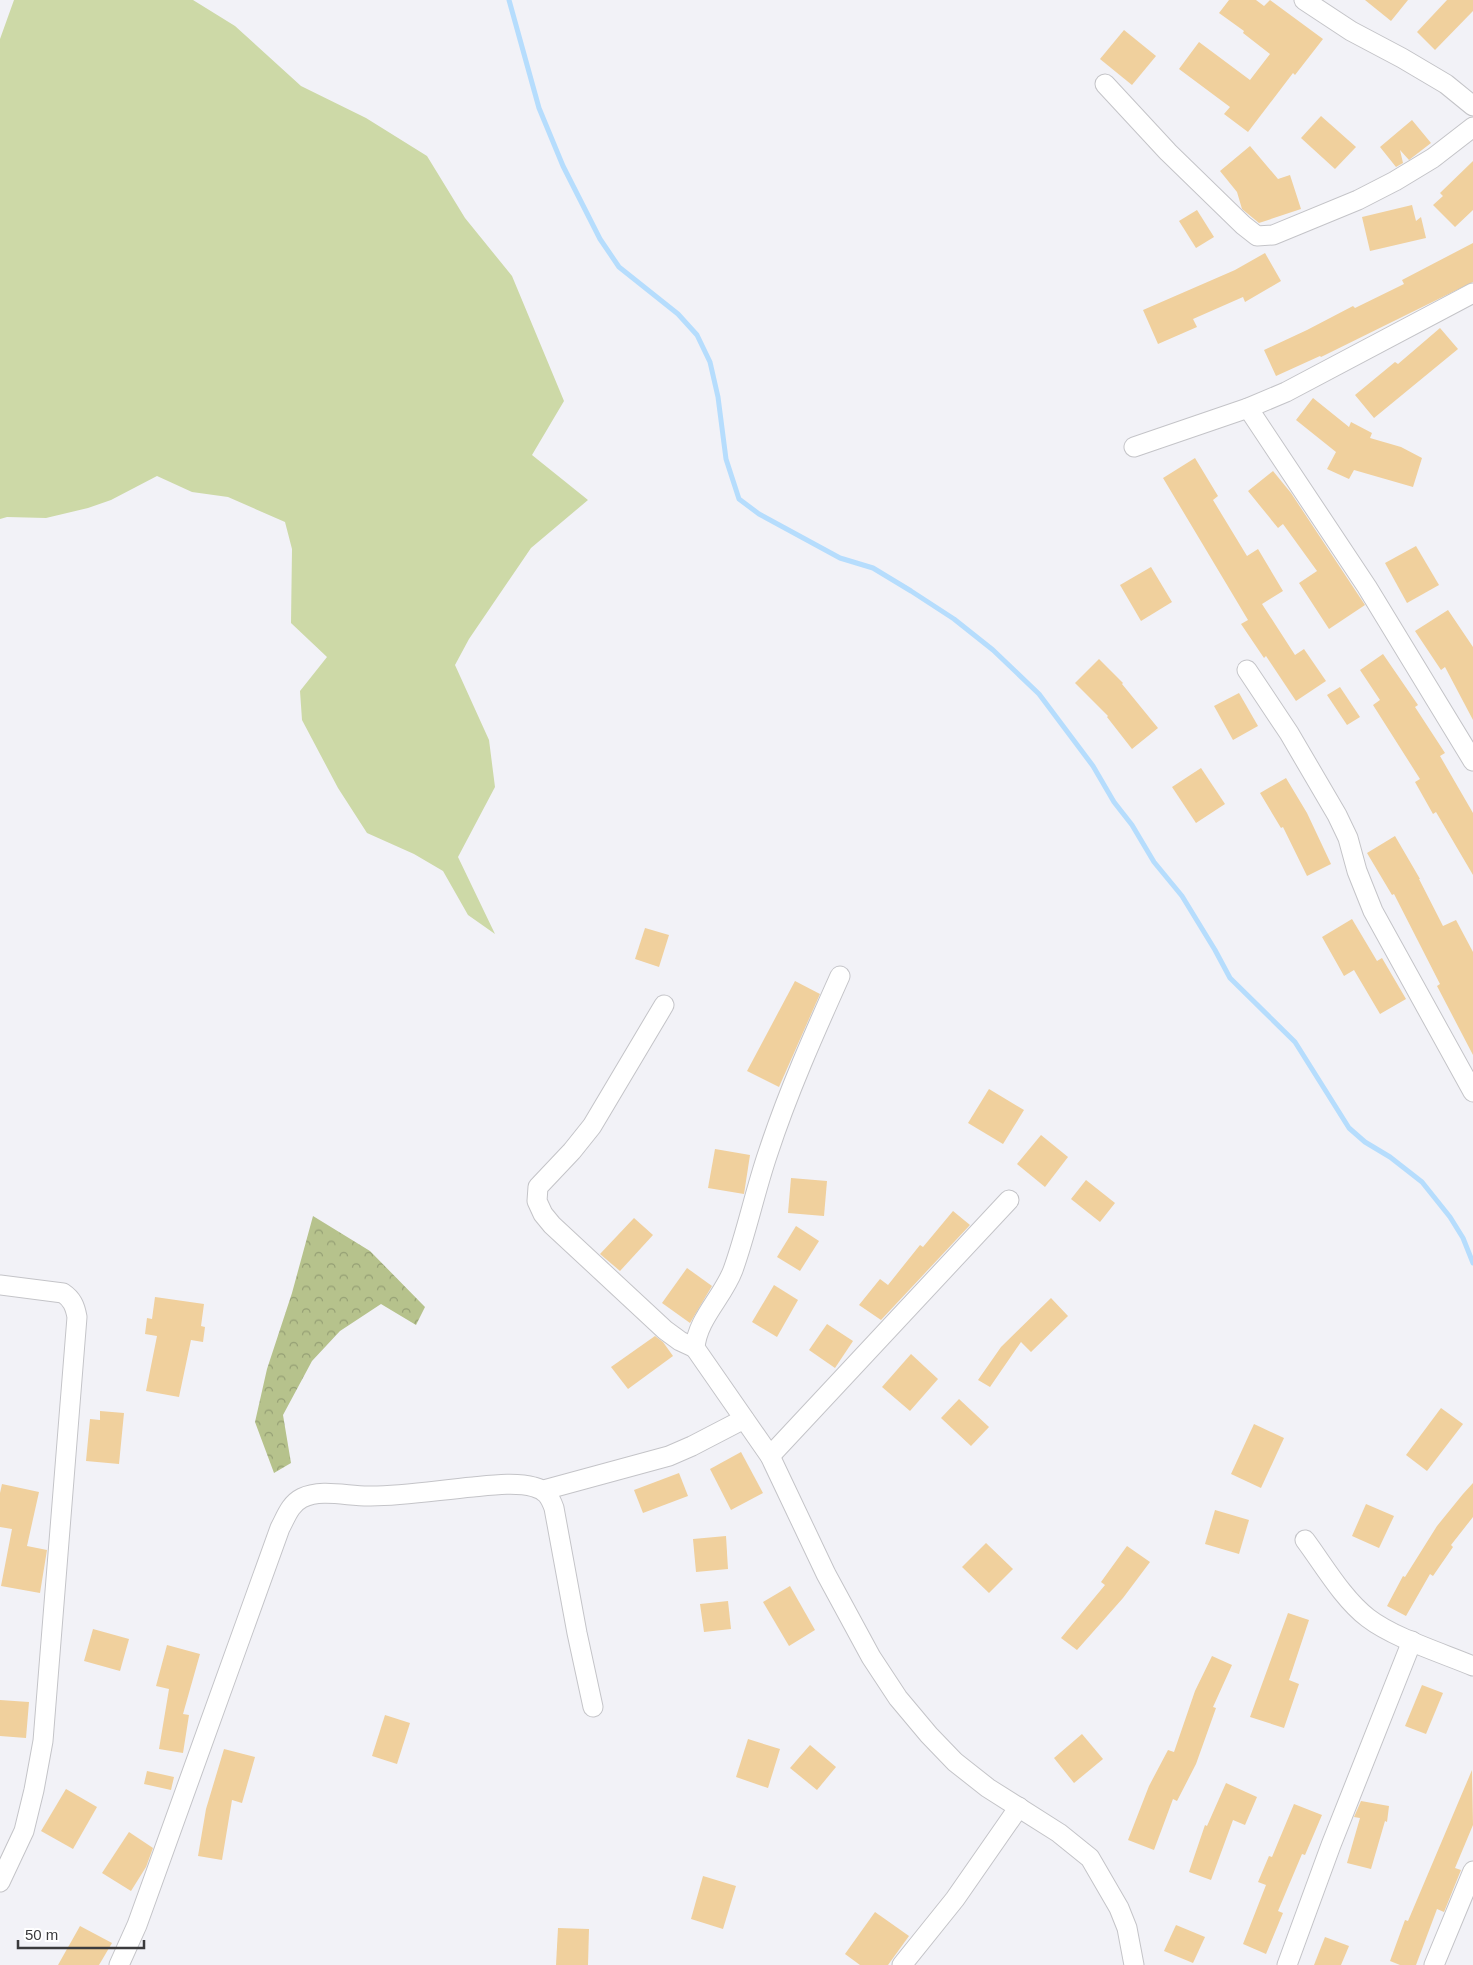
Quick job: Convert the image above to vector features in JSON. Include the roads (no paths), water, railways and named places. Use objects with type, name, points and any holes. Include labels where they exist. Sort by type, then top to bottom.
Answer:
[{"type":"street","points":[[1304,0],[1351,31],[1446,84],[1473,106]]},
{"type":"street","points":[[1105,84],[1182,166],[1242,225],[1257,236],[1273,235],[1358,200],[1396,181],[1433,158],[1473,127]]},
{"type":"street","points":[[1134,447],[1248,408],[1286,392],[1473,293]]},
{"type":"street","points":[[1248,408],[1367,587],[1473,761]]},
{"type":"street","points":[[1247,670],[1294,741],[1337,815],[1348,838],[1357,871],[1373,911],[1473,1092]]},
{"type":"street","points":[[695,1348],[700,1326],[722,1293],[732,1271],[768,1152],[800,1066],[840,976]]},
{"type":"street","points":[[664,1005],[592,1126],[572,1151],[538,1187],[537,1200],[543,1214],[559,1232],[665,1330],[680,1341],[695,1348],[770,1456],[826,1574],[871,1657],[898,1698],[955,1762],[988,1788],[1059,1833],[1090,1858],[1119,1908],[1127,1928],[1134,1965]]},
{"type":"street","points":[[770,1456],[1009,1200]]},
{"type":"street","points":[[0,1285],[63,1293],[70,1298],[75,1306],[77,1317],[43,1741],[24,1831],[0,1882]]},
{"type":"street","points":[[544,1490],[669,1456],[744,1419]]},
{"type":"street","points":[[118,1965],[137,1925],[280,1528],[293,1505],[304,1497],[321,1494],[404,1495],[498,1484],[533,1486],[544,1490],[551,1499],[554,1508],[576,1633],[593,1707]]},
{"type":"street","points":[[1305,1540],[1359,1610],[1368,1618],[1412,1641],[1473,1666]]},
{"type":"street","points":[[1287,1965],[1331,1846],[1412,1641]]},
{"type":"street","points":[[902,1965],[955,1899],[1019,1807]]},
{"type":"street","points":[[1434,1965],[1473,1871]]},
{"type":"waterway","points":[[509,0],[539,108],[563,166],[600,239],[619,267],[678,314],[697,335],[710,362],[718,397],[726,459],[739,499],[759,514],[840,558],[873,568],[911,591],[954,619],[993,650],[1039,694],[1093,766],[1114,802],[1132,825],[1154,862],[1182,896],[1230,978],[1295,1042],[1349,1128],[1365,1142],[1390,1157],[1422,1182],[1450,1217],[1463,1238],[1473,1263]]}]
